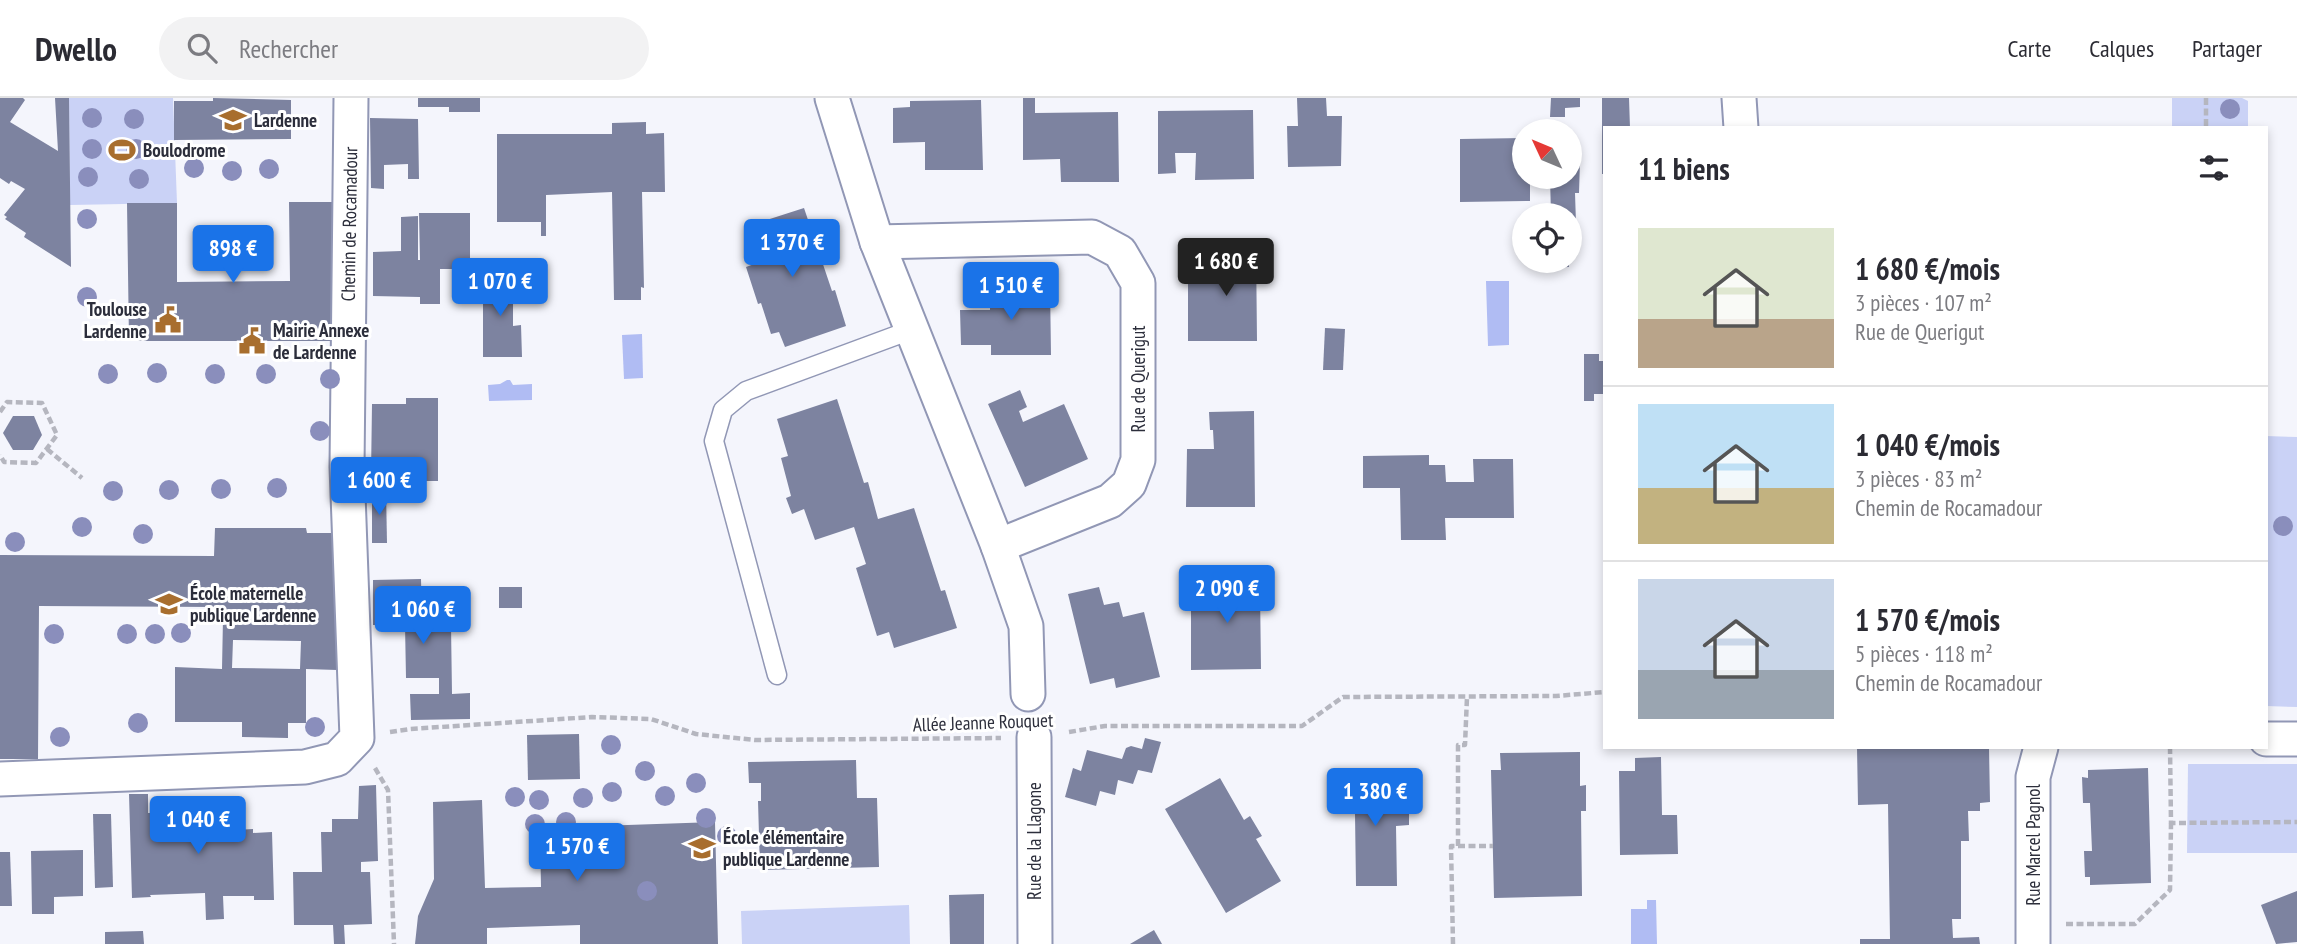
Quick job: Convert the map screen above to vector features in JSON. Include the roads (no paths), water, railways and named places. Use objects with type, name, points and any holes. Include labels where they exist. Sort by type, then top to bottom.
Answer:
[{"type":"street","name":"Chemin de Rocamadour","points":[[0,779],[304,767],[337,759],[357,738],[347,467],[351,98]]},
{"type":"street","points":[[832,98],[877,242],[998,546],[1026,626],[1028,694]]},
{"type":"street","points":[[1739,98],[1741,126]]},
{"type":"street","name":"Rue de Querigut","points":[[877,242],[1092,237],[1120,251],[1138,283],[1138,460],[1129,484],[1110,501],[998,546]]},
{"type":"street","name":"Rue de la Llagone","points":[[1034,737],[1035,944]]},
{"type":"street","points":[[2268,739],[2297,739]]},
{"type":"street","name":"Rue Marcel Pagnol","points":[[2040,749],[2033,778],[2043,934]]},
{"type":"lane","points":[[777,675],[714,441],[723,410],[746,391],[911,330]]},
{"type":"place","name":"Lardenne","points":[[233,120]]},
{"type":"place","name":"Boulodrome","points":[[122,150]]},
{"type":"place","name":"Toulouse Lardenne","points":[[168,320]]},
{"type":"place","name":"Mairie Annexe de Lardenne","points":[[252,341]]},
{"type":"place","name":"École maternelle publique Lardenne","points":[[169,604]]},
{"type":"place","name":"École élémentaire publique Lardenne","points":[[702,848]]}]
